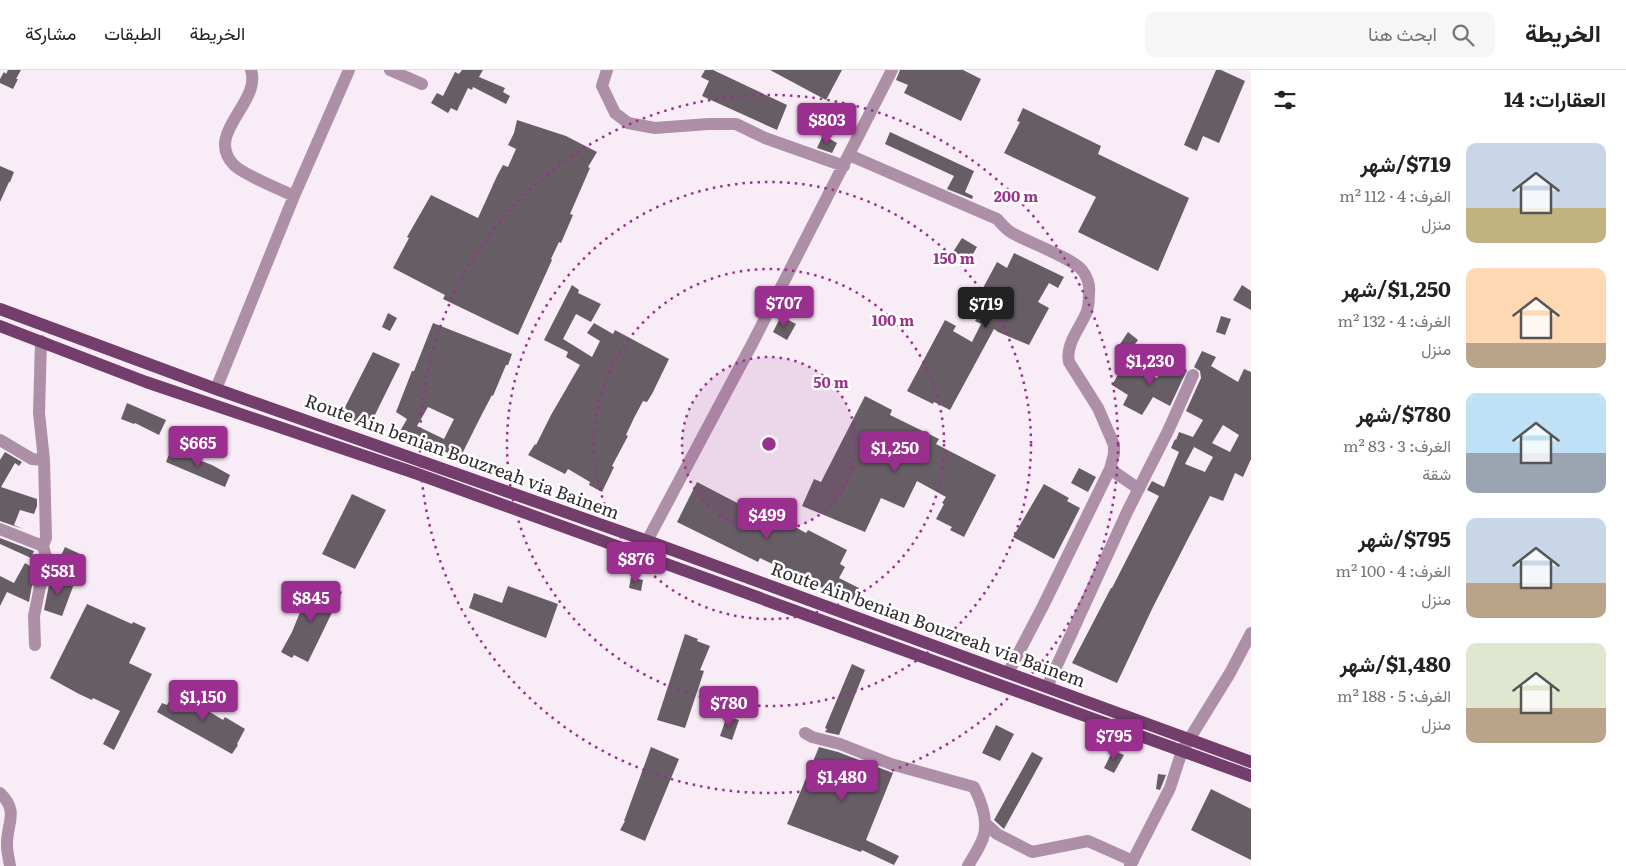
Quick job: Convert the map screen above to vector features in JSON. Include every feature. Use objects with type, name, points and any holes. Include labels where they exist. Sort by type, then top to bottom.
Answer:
[{"type":"main road","name":"Route Ain benian Bouzreah via Bainem","points":[[0,309],[216,389],[647,541],[1251,762]]},
{"type":"main road","name":"Route Ain benian Bouzreah via Bainem","points":[[0,326],[146,382],[415,473],[1251,776]]},
{"type":"street","points":[[250,70],[253,81],[250,90],[226,136],[228,156],[234,165],[243,171],[294,196]]},
{"type":"street","points":[[216,389],[294,196],[349,70]]},
{"type":"street","points":[[390,70],[422,84]]},
{"type":"street","points":[[607,70],[602,86],[615,112],[628,123],[655,128],[736,124],[765,138],[847,160],[996,219],[1012,233],[1067,260],[1083,271],[1090,287],[1089,301],[1087,311],[1070,346],[1068,357],[1071,367],[1098,408],[1114,445],[1114,454],[1110,469],[1008,673]]},
{"type":"street","points":[[647,541],[752,344],[892,70]]},
{"type":"street","points":[[34,645],[34,616],[46,558],[43,546],[46,538],[44,460],[40,413],[41,342]]},
{"type":"street","points":[[1047,687],[1193,375]]},
{"type":"street","points":[[0,440],[32,459],[44,460]]},
{"type":"street","points":[[1110,469],[1139,489]]},
{"type":"street","points":[[0,530],[43,546]]},
{"type":"street","points":[[985,823],[997,834],[1032,852],[1088,841],[1132,864],[1170,788],[1182,751],[1230,673],[1251,634]]},
{"type":"street","points":[[804,733],[840,744],[891,764],[974,787],[980,799],[985,823],[984,837],[968,866]]},
{"type":"street","points":[[0,793],[11,807],[12,816],[7,846],[10,866]]},
{"type":"building","points":[[8,70],[21,70],[13,89],[0,83],[4,72],[6,74]]},
{"type":"building","points":[[462,70],[483,70],[479,77],[505,88],[503,92],[510,96],[506,104],[473,87],[472,90],[468,88],[457,111],[451,108],[448,113],[431,103],[437,93],[443,96],[455,72],[459,74]]},
{"type":"building","points":[[705,70],[713,70],[787,105],[777,130],[702,96],[709,81],[701,77]]},
{"type":"building","points":[[770,70],[842,70],[826,100]]},
{"type":"building","points":[[900,70],[963,70],[981,79],[961,121],[904,93],[908,85],[896,80]]},
{"type":"building","points":[[1216,70],[1221,70],[1245,81],[1219,143],[1203,136],[1197,151],[1184,145]]},
{"type":"building","points":[[1023,108],[1101,146],[1098,154],[1189,198],[1158,271],[1078,232],[1096,197],[1004,153],[1020,122],[1017,121]]},
{"type":"building","points":[[517,120],[566,136],[597,152],[588,167],[590,168],[570,214],[573,215],[561,243],[559,242],[551,259],[518,335],[443,299],[445,295],[393,268],[409,238],[407,237],[431,195],[478,218],[503,165],[508,167],[516,149],[508,145],[514,133]]},
{"type":"building","points":[[890,132],[974,171],[965,192],[973,196],[972,199],[947,189],[954,176],[885,144]]},
{"type":"building","points":[[823,135],[837,143],[832,153],[817,148]]},
{"type":"building","points":[[0,166],[14,172],[0,202]]},
{"type":"building","points":[[962,238],[977,247],[969,261],[953,252]]},
{"type":"building","points":[[1014,253],[1064,277],[1058,288],[1049,283],[1038,302],[1049,308],[1029,345],[994,329],[950,410],[907,391],[945,320],[956,326],[953,331],[972,342],[981,324],[975,321],[982,307],[978,305],[987,290],[983,288],[997,262],[1007,268]]},
{"type":"building","points":[[572,285],[579,290],[578,293],[601,304],[591,322],[576,314],[563,339],[592,357],[600,341],[587,333],[594,323],[613,334],[615,330],[669,359],[652,394],[647,402],[643,401],[634,418],[626,435],[628,436],[612,466],[614,467],[602,492],[589,485],[590,482],[568,469],[565,474],[528,455],[536,445],[580,365],[566,357],[568,352],[544,340]]},
{"type":"building","points":[[1242,285],[1251,291],[1251,310],[1233,300]]},
{"type":"building","points":[[388,313],[397,318],[390,331],[382,327]]},
{"type":"building","points":[[781,316],[796,324],[787,340],[773,332]]},
{"type":"building","points":[[1221,316],[1231,319],[1225,335],[1216,332]]},
{"type":"building","points":[[433,323],[512,354],[493,396],[460,458],[413,438],[412,440],[399,433],[407,419],[396,412],[412,371],[414,371]],"holes":[[[428,407],[454,419],[444,439],[417,426]]]},
{"type":"building","points":[[1128,332],[1138,340],[1130,351],[1120,344]]},
{"type":"building","points":[[1202,351],[1216,357],[1211,366],[1238,382],[1244,369],[1251,372],[1251,459],[1243,477],[1235,473],[1223,501],[1210,496],[1153,607],[1117,683],[1072,663],[1159,496],[1147,490],[1152,481],[1164,487],[1179,452],[1171,448],[1179,432],[1193,437],[1203,420],[1186,411],[1201,378],[1200,371],[1194,367]],"holes":[[[1223,425],[1239,435],[1230,452],[1212,443]],[[1194,447],[1213,457],[1205,472],[1185,464]]]},
{"type":"building","points":[[373,352],[400,364],[369,427],[341,415]]},
{"type":"building","points":[[1168,359],[1187,370],[1170,406],[1153,397],[1142,415],[1123,405],[1128,395],[1112,385],[1123,366],[1147,377],[1148,374],[1157,378]]},
{"type":"building","points":[[865,396],[892,410],[890,415],[939,439],[936,444],[996,475],[964,537],[950,530],[952,527],[936,519],[946,497],[917,481],[904,508],[881,498],[865,532],[802,506],[814,479],[821,482]]},
{"type":"building","points":[[127,403],[166,420],[159,435],[135,423],[121,419]]},
{"type":"building","points":[[171,449],[212,465],[230,475],[225,487],[166,462]]},
{"type":"building","points":[[5,452],[22,462],[19,466],[15,463],[1,487],[37,499],[34,514],[20,510],[14,525],[23,529],[0,521],[0,460]]},
{"type":"building","points":[[1079,468],[1096,477],[1088,492],[1071,483]]},
{"type":"building","points":[[697,482],[787,529],[790,524],[806,533],[808,530],[847,550],[840,564],[845,567],[839,578],[859,588],[853,599],[836,591],[835,594],[760,558],[758,562],[677,522]]},
{"type":"building","points":[[1044,484],[1069,498],[1067,501],[1080,508],[1054,559],[1013,537]]},
{"type":"building","points":[[352,494],[386,510],[355,569],[322,554]]},
{"type":"building","points":[[0,538],[34,551],[31,558],[0,544]]},
{"type":"building","points":[[65,547],[80,554],[73,567],[59,560]]},
{"type":"building","points":[[25,563],[35,569],[29,602],[7,592],[0,606],[0,576],[14,583]]},
{"type":"building","points":[[51,575],[74,584],[62,616],[44,610]]},
{"type":"building","points":[[631,577],[643,580],[641,591],[629,588]]},
{"type":"building","points":[[312,586],[328,593],[332,587],[342,592],[308,662],[294,655],[292,658],[281,652]]},
{"type":"building","points":[[508,586],[558,604],[546,638],[469,608],[474,593],[502,603]]},
{"type":"building","points":[[87,604],[132,624],[133,622],[146,628],[129,663],[152,674],[114,750],[103,744],[120,711],[93,698],[92,700],[79,694],[50,678]]},
{"type":"building","points":[[685,634],[710,646],[700,670],[704,671],[685,728],[657,720]]},
{"type":"building","points":[[852,664],[865,670],[839,735],[825,732],[827,729],[825,728]]},
{"type":"building","points":[[175,691],[223,720],[225,717],[245,729],[232,754],[157,712],[162,703],[167,705]]},
{"type":"building","points":[[727,716],[739,720],[732,740],[720,736]]},
{"type":"building","points":[[996,725],[1014,734],[1000,761],[982,753]]},
{"type":"building","points":[[651,747],[679,759],[645,841],[620,830],[625,821]]},
{"type":"building","points":[[819,747],[838,752],[893,773],[866,840],[899,856],[894,865],[862,850],[861,852],[787,824]]},
{"type":"building","points":[[1113,750],[1124,755],[1114,773],[1104,768]]},
{"type":"building","points":[[1032,752],[1043,758],[1004,829],[994,820]]},
{"type":"building","points":[[1158,774],[1166,775],[1160,790],[1156,789]]},
{"type":"building","points":[[1211,789],[1251,809],[1251,860],[1191,830]]}]
